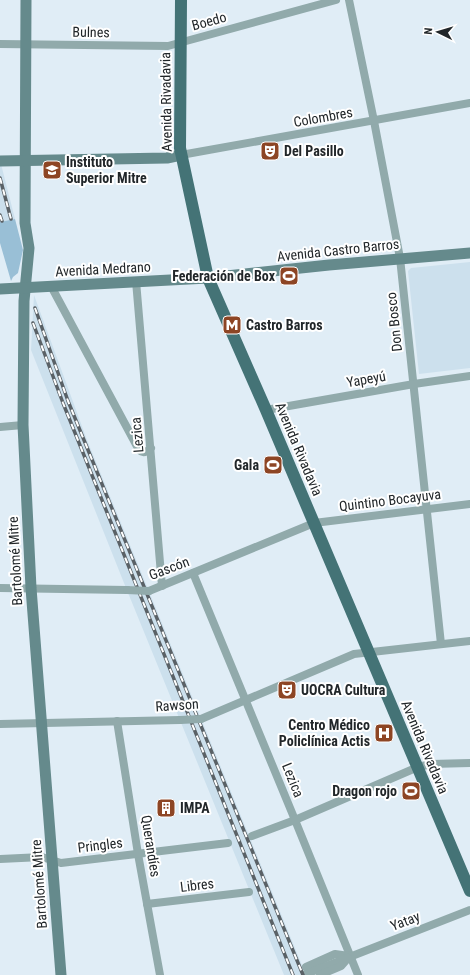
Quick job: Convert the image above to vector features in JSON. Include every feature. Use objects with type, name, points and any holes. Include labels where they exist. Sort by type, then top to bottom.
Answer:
[{"type":"main road","name":"Avenida Rivadavia","points":[[181,0],[181,155],[208,278],[266,410],[470,891]]},
{"type":"street","name":"Bartolomé Mitre","points":[[26,0],[25,223],[29,248],[25,288],[23,425],[31,588],[61,975]]},
{"type":"street","name":"Boedo","points":[[180,42],[336,0]]},
{"type":"street","name":"Don Bosco","points":[[349,0],[400,258],[441,644]]},
{"type":"street","name":"Bulnes","points":[[0,44],[168,46],[180,42]]},
{"type":"street","name":"Colombres","points":[[181,155],[470,103]]},
{"type":"street","points":[[0,161],[167,158],[181,155]]},
{"type":"street","name":"Avenida Castro Barros","points":[[208,278],[400,258],[470,253]]},
{"type":"street","name":"Avenida Medrano","points":[[0,289],[208,278]]},
{"type":"street","name":"Lezica","points":[[136,281],[162,586]]},
{"type":"street","points":[[51,286],[139,450],[141,452],[145,452],[151,448]]},
{"type":"street","name":"Yapeyú","points":[[266,410],[414,384],[470,376]]},
{"type":"street","points":[[0,427],[23,425]]},
{"type":"street","name":"Quintino Bocayuva","points":[[314,523],[470,504]]},
{"type":"street","name":"Gascón","points":[[0,588],[150,590],[314,523]]},
{"type":"street","name":"Lezica","points":[[193,573],[358,975]]},
{"type":"street","name":"Rawson","points":[[0,724],[201,719],[354,654],[470,641]]},
{"type":"street","name":"Querandíes","points":[[117,721],[138,854],[160,975]]},
{"type":"street","points":[[252,836],[295,820],[418,768],[431,764],[470,763]]},
{"type":"street","name":"Pringles","points":[[0,858],[42,857],[61,863],[228,843]]},
{"type":"street","name":"Libres","points":[[147,904],[249,892]]},
{"type":"street","name":"Yatay","points":[[306,970],[350,956],[470,910]]},
{"type":"street","name":"Yatay","points":[[320,975],[342,966],[350,956]]},
{"type":"shaded area","points":[[0,160],[15,219],[0,222]]},
{"type":"shaded area","points":[[15,219],[23,250],[18,273],[11,281],[0,243],[0,222]]},
{"type":"shaded area","points":[[470,262],[470,368],[419,374],[408,271],[411,268]]},
{"type":"shaded area","points":[[34,295],[87,440],[306,975],[284,975],[124,583],[31,350]]},
{"type":"railway","points":[[0,178],[11,219]]},
{"type":"railway","points":[[0,215],[2,221]]},
{"type":"railway","points":[[35,308],[68,401],[303,975]]},
{"type":"railway","points":[[33,323],[63,403],[293,975]]},
{"type":"place","name":"Del Pasillo","points":[[270,151]]},
{"type":"place","name":"Instituto Superior Mitre","points":[[52,170]]},
{"type":"place","name":"Federación de Box","points":[[289,276]]},
{"type":"place","name":"Castro Barros","points":[[232,325]]},
{"type":"place","name":"Gala","points":[[273,465]]},
{"type":"place","name":"UOCRA Cultura","points":[[287,690]]},
{"type":"place","name":"Centro Médico Policlínica Actis","points":[[384,733]]},
{"type":"place","name":"Dragon rojo","points":[[411,791]]},
{"type":"place","name":"IMPA","points":[[166,808]]}]
